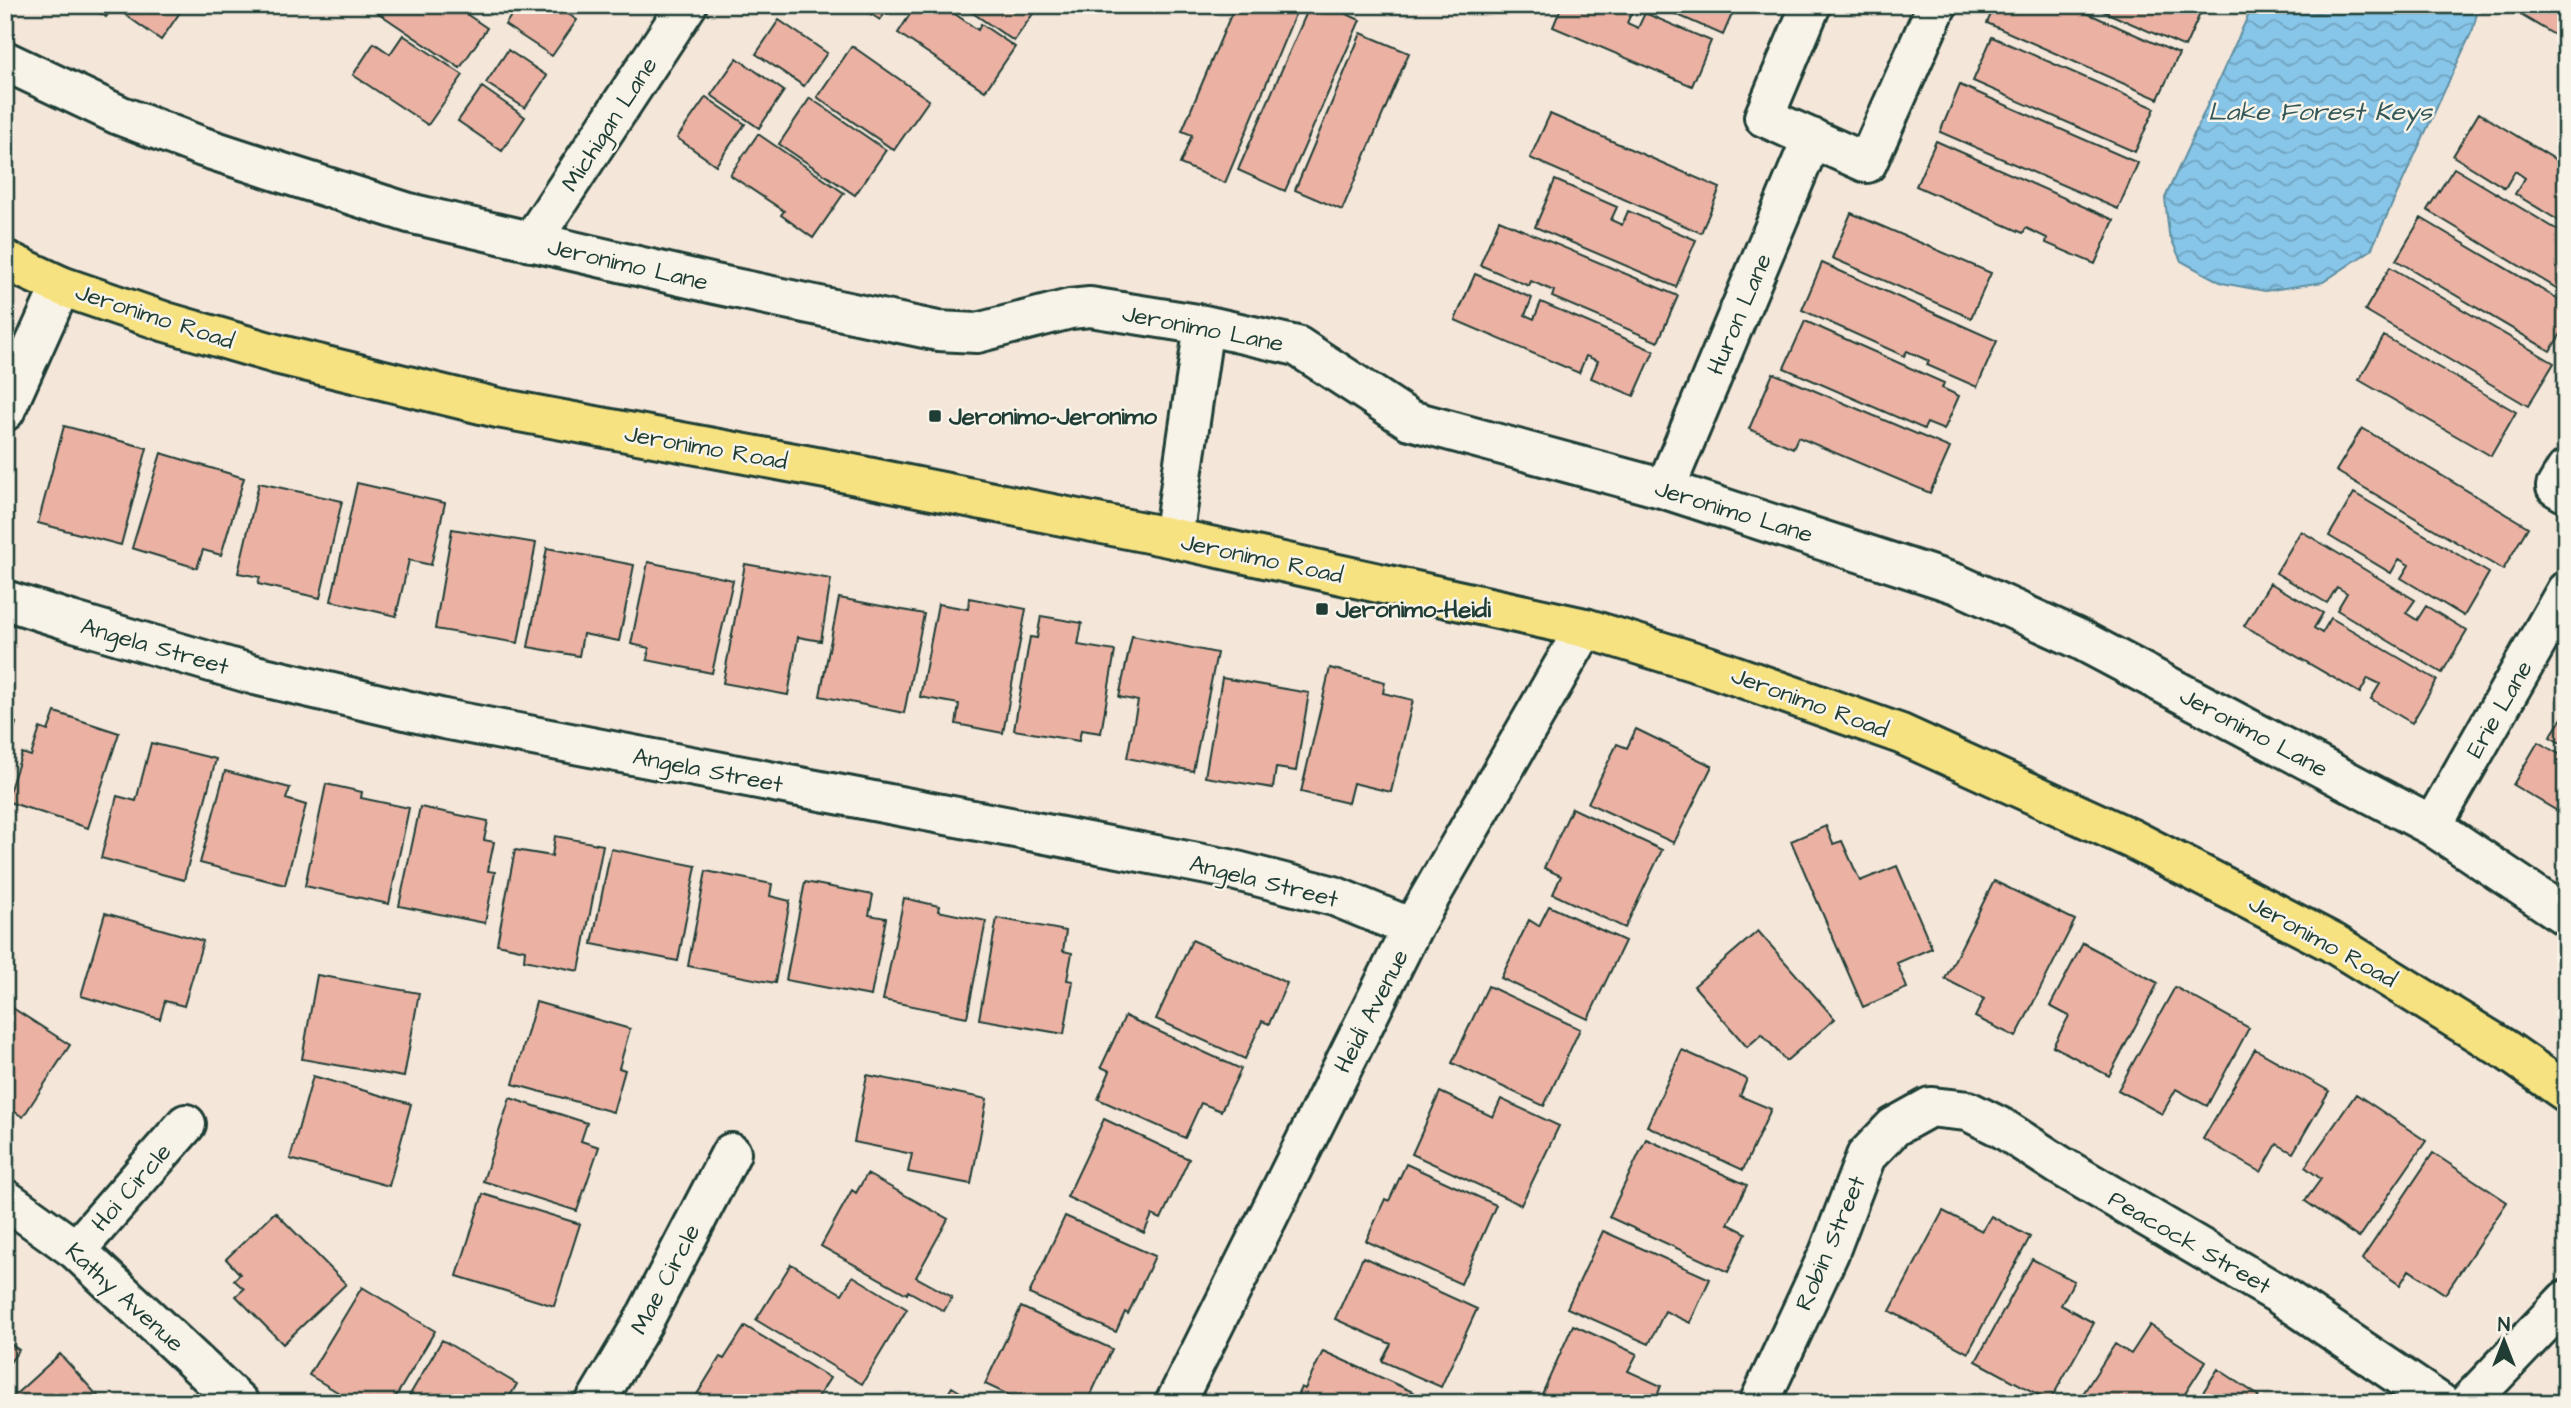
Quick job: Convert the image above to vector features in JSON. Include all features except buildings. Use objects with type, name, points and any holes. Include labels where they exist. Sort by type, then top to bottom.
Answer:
[{"type":"main road","name":"Jeronimo Road","points":[[5,260],[61,285],[166,322],[276,354],[498,408],[846,472],[1173,538],[1585,628],[1709,666],[1901,734],[2132,839],[2333,943],[2506,1050],[2566,1092]]},
{"type":"street","name":"Michigan Lane","points":[[531,242],[687,5]]},
{"type":"street","points":[[1811,5],[1764,117],[1867,163],[1937,5]]},
{"type":"street","name":"Jeronimo Lane","points":[[5,61],[119,115],[203,147],[410,213],[715,284],[938,331],[977,333],[1070,309],[1090,307],[1204,325],[1297,345],[1410,420],[1665,489],[1957,584],[2081,640],[2431,826],[2566,916]]},
{"type":"street","name":"Huron Lane","points":[[1665,489],[1812,138]]},
{"type":"street","points":[[5,411],[61,285]]},
{"type":"street","points":[[1173,538],[1204,325]]},
{"type":"street","points":[[2566,470],[2556,487],[2566,493]]},
{"type":"street","name":"Erie Lane","points":[[2431,826],[2566,591]]},
{"type":"street","name":"Angela Street","points":[[5,600],[255,675],[443,719],[1229,869],[1334,896],[1412,929]]},
{"type":"street","name":"Heidi Avenue","points":[[1175,1403],[1412,929],[1585,628]]},
{"type":"street","name":"Robin Street","points":[[1759,1403],[1829,1253],[1866,1156],[1894,1127],[1930,1107]]},
{"type":"street","name":"Peacock Street","points":[[1930,1107],[1968,1111],[2003,1128],[2059,1165],[2277,1293],[2440,1403]]},
{"type":"street","name":"Hoi Circle","points":[[76,1250],[186,1124]]},
{"type":"street","name":"Mae Circle","points":[[595,1403],[642,1324],[731,1153]]},
{"type":"street","name":"Kathy Avenue","points":[[5,1199],[76,1250],[239,1403]]},
{"type":"street","points":[[2468,1403],[2566,1300]]},
{"type":"water","name":"Lake Forest Keys","points":[[2253,5],[2479,5],[2473,29],[2371,250],[2323,282],[2265,291],[2222,283],[2181,261],[2169,234],[2165,198]]},
{"type":"place","name":"Jeronimo-Jeronimo","points":[[935,416]]},
{"type":"place","name":"Jeronimo-Heidi","points":[[1322,609]]}]
